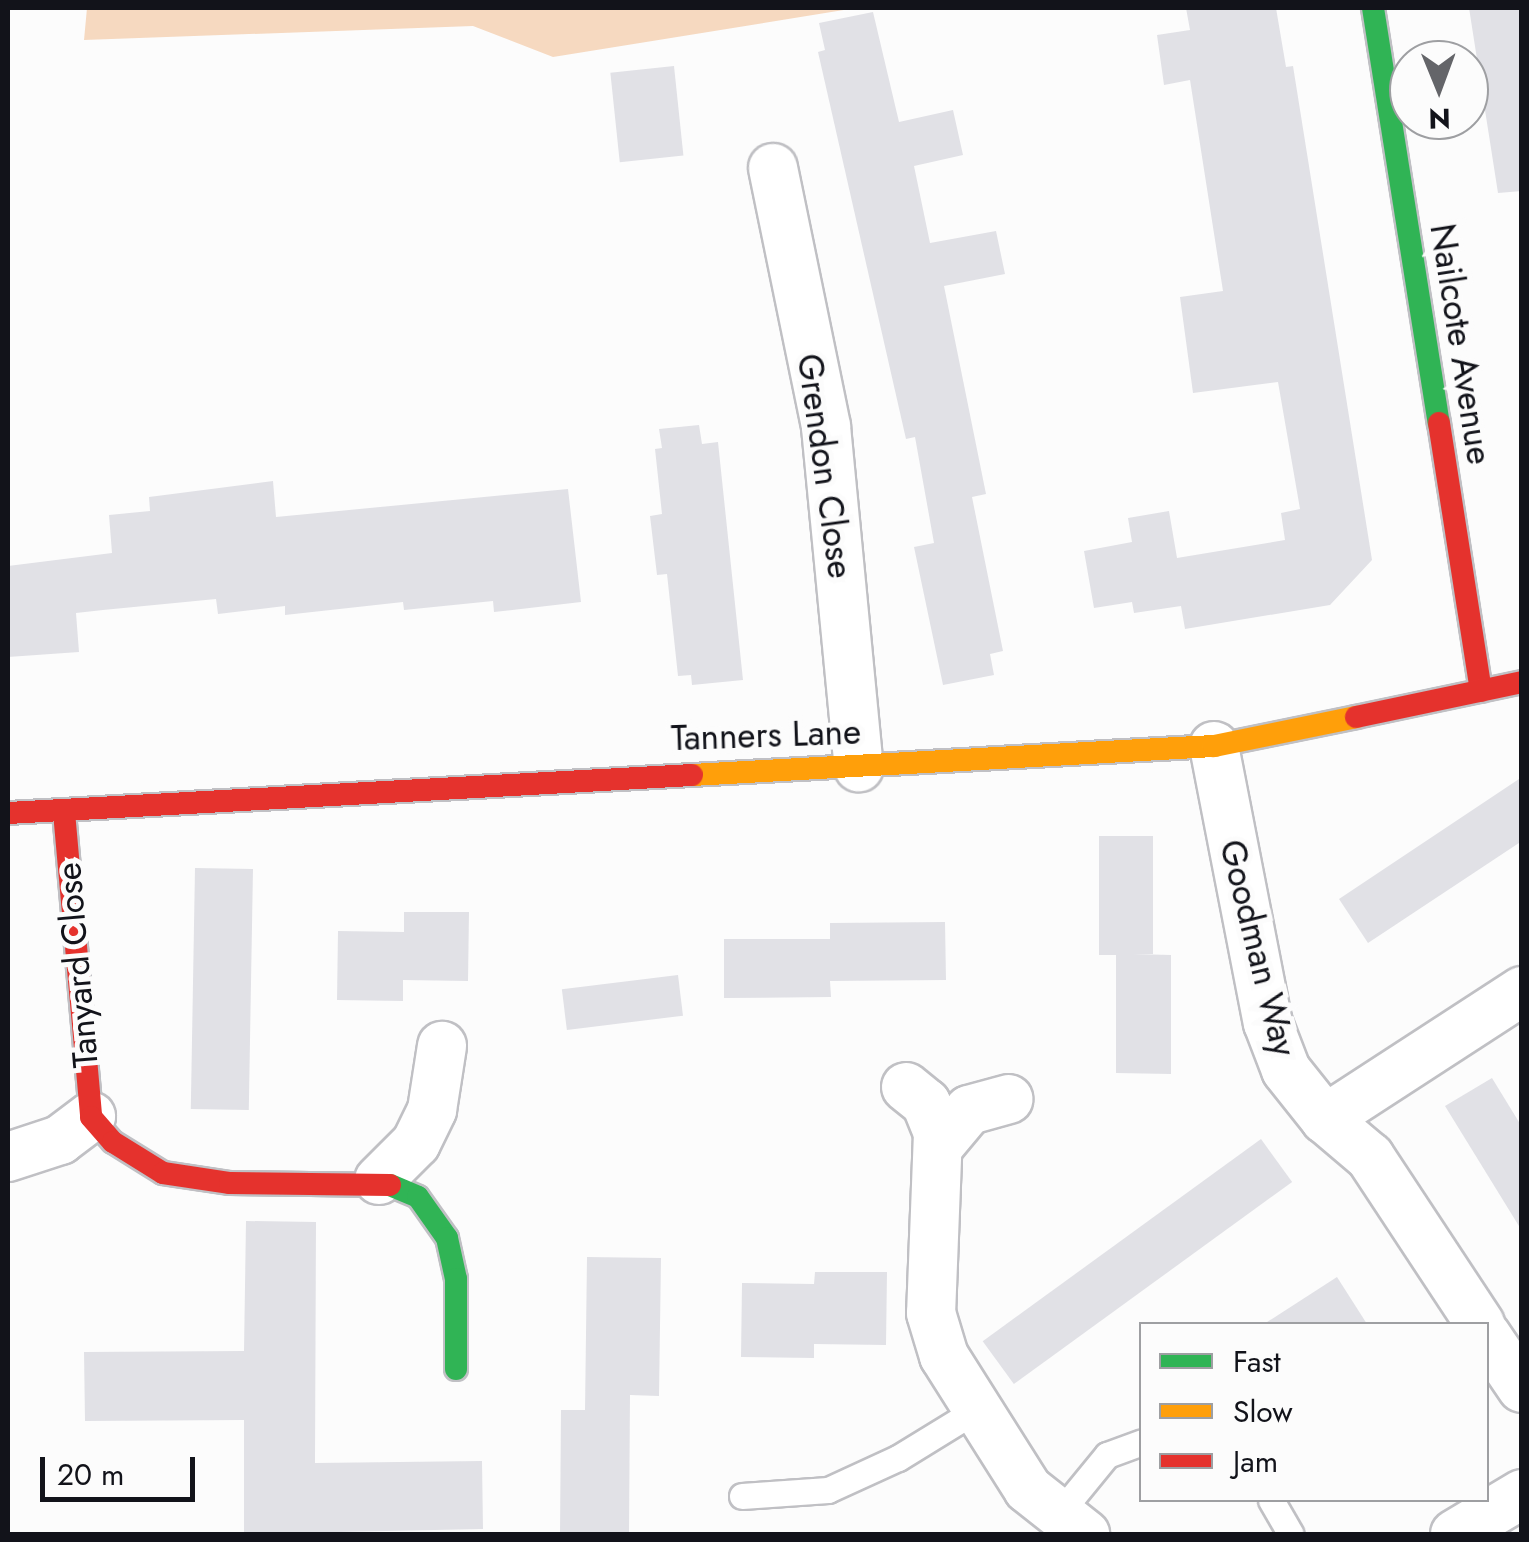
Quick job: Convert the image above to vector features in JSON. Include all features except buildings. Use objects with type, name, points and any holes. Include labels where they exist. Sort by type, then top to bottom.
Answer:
[{"type":"street","name":"Nailcote Avenue","points":[[1373,8],[1481,692]]},
{"type":"street","name":"Grendon Close","points":[[773,168],[826,427],[859,767]]},
{"type":"street","name":"Tanners Lane","points":[[8,814],[618,776],[859,767],[1214,746],[1522,682]]},
{"type":"street","name":"Goodman Way","points":[[1214,746],[1268,1022],[1286,1070],[1326,1119],[1370,1157],[1479,1322]]},
{"type":"street","name":"Tanyard Close","points":[[64,812],[91,1117],[113,1142],[163,1173],[230,1183],[379,1180],[418,1197],[447,1238],[456,1279],[456,1369]]},
{"type":"street","points":[[1326,1119],[1522,991]]},
{"type":"street","points":[[379,1180],[416,1142],[432,1110],[442,1046]]},
{"type":"street","points":[[906,1088],[935,1116],[938,1146],[932,1313],[944,1356],[1028,1488],[1071,1525]]},
{"type":"street","points":[[938,1146],[969,1110],[1009,1098]]},
{"type":"street","name":"Tanyard Close","points":[[8,1158],[60,1140],[91,1117]]},
{"type":"street","points":[[1489,1338],[1522,1388]]},
{"type":"street","points":[[1454,1534],[1522,1494]]},
{"type":"lane","points":[[742,1496],[828,1490],[898,1458],[976,1410]]},
{"type":"lane","points":[[1071,1525],[1107,1455],[1139,1443]]},
{"type":"lane","points":[[1272,1502],[1291,1534]]},
{"type":"shaded area","points":[[87,8],[856,8],[553,57],[473,26],[84,40]]},
{"type":"traffic: fast","points":[[1373,8],[1439,423]]},
{"type":"traffic: fast","points":[[390,1185],[418,1197],[447,1238],[456,1279],[456,1369]]},
{"type":"traffic: slow","points":[[692,775],[1214,746],[1356,717]]},
{"type":"traffic: jam","points":[[1439,423],[1481,691]]},
{"type":"traffic: jam","points":[[1356,717],[1522,682]]},
{"type":"traffic: jam","points":[[8,813],[692,775]]},
{"type":"traffic: jam","points":[[64,812],[91,1117],[113,1142],[163,1173],[230,1183],[390,1185]]}]
